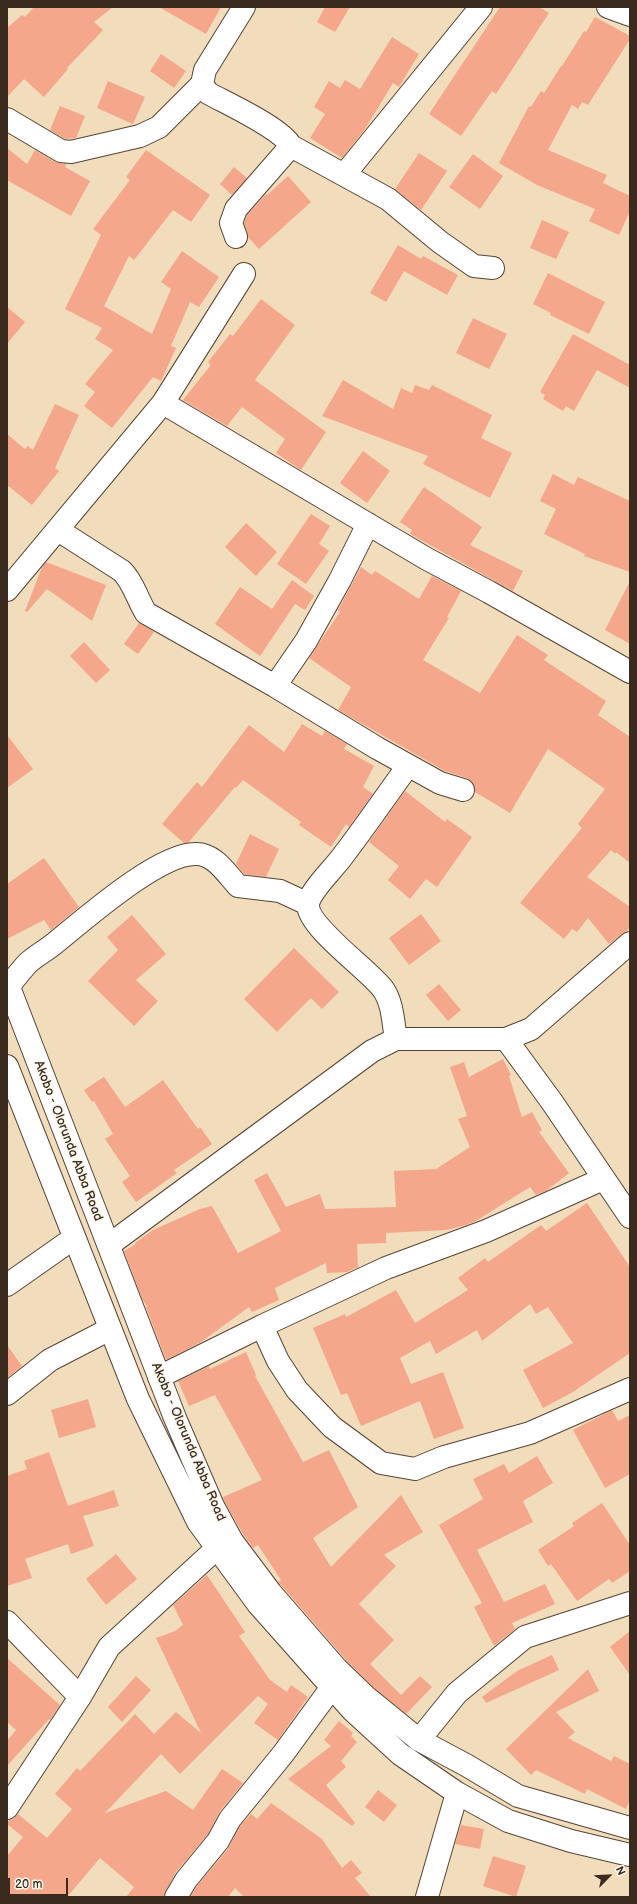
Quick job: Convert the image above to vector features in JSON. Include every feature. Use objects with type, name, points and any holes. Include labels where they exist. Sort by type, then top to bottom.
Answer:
[{"type":"street","points":[[7,119],[61,151],[71,152],[104,143],[140,136],[159,127],[202,84],[205,70],[244,7]]},
{"type":"street","points":[[344,176],[481,7]]},
{"type":"street","points":[[608,7],[630,15]]},
{"type":"street","points":[[202,84],[208,93],[265,125],[288,140],[291,146],[388,199],[440,242],[474,266],[493,268]]},
{"type":"street","points":[[236,237],[231,223],[236,209],[291,146]]},
{"type":"street","points":[[7,590],[163,403],[244,274]]},
{"type":"street","points":[[163,403],[427,559],[489,592],[630,672]]},
{"type":"street","points":[[275,686],[306,641],[340,580],[368,524]]},
{"type":"street","points":[[58,530],[122,571],[129,579],[146,613],[275,686],[408,766],[440,783],[463,790]]},
{"type":"street","points":[[396,1039],[390,1005],[383,990],[362,966],[326,936],[311,916],[308,904],[314,892],[341,858],[408,766]]},
{"type":"street","points":[[8,984],[27,964],[55,944],[84,919],[149,872],[178,857],[196,854],[212,857],[238,886],[280,891],[308,904]]},
{"type":"street","points":[[108,1244],[372,1051],[396,1039],[506,1040],[531,1029],[630,943]]},
{"type":"street","name":"Akobo - Olorunda Abba Road","points":[[8,984],[159,1376],[213,1506],[232,1541],[271,1593],[337,1669],[365,1696],[419,1740],[466,1765],[518,1796],[630,1828]]},
{"type":"street","points":[[506,1040],[552,1102],[603,1180],[630,1217]]},
{"type":"street","name":"Akobo - Olorunda Abba Road","points":[[7,1066],[138,1399],[198,1522],[258,1604],[353,1711],[400,1754],[458,1794],[508,1820],[571,1841],[630,1855]]},
{"type":"street","points":[[159,1376],[386,1268],[486,1231],[603,1180]]},
{"type":"street","points":[[7,1285],[74,1238]]},
{"type":"street","points":[[262,1326],[278,1361],[297,1390],[332,1427],[381,1463],[415,1469],[444,1457],[530,1433],[630,1389]]},
{"type":"street","points":[[7,1394],[50,1360],[110,1329]]},
{"type":"street","points":[[7,1808],[80,1697],[109,1647],[216,1548]]},
{"type":"street","points":[[419,1740],[457,1693],[526,1637],[630,1603]]},
{"type":"street","points":[[7,1622],[80,1697]]},
{"type":"street","points":[[176,1897],[186,1880],[218,1841],[230,1819],[283,1754],[332,1688]]},
{"type":"street","points":[[426,1897],[458,1794]]},
{"type":"building","points":[[34,7],[113,7],[94,22],[103,30],[67,68],[68,69],[44,97],[24,79],[7,97],[7,28],[22,15],[25,17]]},
{"type":"building","points":[[159,7],[221,7],[206,34]]},
{"type":"building","points":[[325,7],[350,7],[335,32],[317,22]]},
{"type":"building","points":[[500,7],[539,7],[549,13],[496,94],[492,91],[461,136],[429,114]]},
{"type":"building","points":[[595,17],[630,36],[630,39],[588,105],[582,102],[578,109],[572,105],[548,150],[607,175],[603,183],[630,196],[630,211],[619,235],[589,221],[595,209],[537,185],[499,163],[529,106],[531,107],[541,91],[544,93],[584,31],[586,32]]},
{"type":"building","points":[[392,37],[419,54],[399,87],[393,83],[365,129],[342,158],[310,138],[325,114],[314,107],[329,81],[340,88],[345,80],[360,89]]},
{"type":"building","points":[[161,54],[186,71],[174,88],[150,71]]},
{"type":"building","points":[[108,81],[145,97],[133,124],[97,108]]},
{"type":"building","points":[[60,106],[85,116],[76,138],[65,139],[50,130]]},
{"type":"building","points":[[7,148],[27,164],[35,150],[55,162],[66,164],[65,167],[90,181],[71,216],[7,180]]},
{"type":"building","points":[[146,150],[210,195],[191,222],[173,210],[134,260],[129,256],[104,306],[152,334],[171,289],[161,282],[182,251],[219,277],[199,307],[190,302],[171,346],[176,348],[161,381],[153,377],[112,428],[84,406],[95,392],[85,384],[113,350],[95,339],[102,328],[65,309],[101,235],[93,229],[130,180],[126,177]]},
{"type":"building","points":[[419,153],[447,171],[421,210],[395,189]]},
{"type":"building","points":[[473,154],[503,176],[480,209],[449,187]]},
{"type":"building","points":[[234,167],[247,178],[232,195],[220,184]]},
{"type":"building","points":[[288,176],[311,202],[259,249],[248,237],[244,223],[247,215],[266,194],[267,195]]},
{"type":"building","points":[[542,220],[569,232],[556,259],[530,248]]},
{"type":"building","points":[[398,245],[421,259],[423,256],[458,275],[447,295],[404,271],[386,302],[370,293]]},
{"type":"building","points":[[548,273],[605,302],[589,334],[550,315],[551,313],[533,304]]},
{"type":"building","points":[[261,299],[295,325],[255,380],[326,432],[301,470],[276,453],[285,439],[242,407],[227,426],[183,400],[211,365],[208,362],[230,334],[233,336]]},
{"type":"building","points":[[7,307],[25,322],[7,344]]},
{"type":"building","points":[[473,318],[507,334],[489,369],[456,353]]},
{"type":"building","points":[[573,334],[630,365],[630,388],[597,370],[574,411],[566,406],[563,411],[543,399],[545,395],[540,392]]},
{"type":"building","points":[[343,380],[393,409],[401,388],[412,393],[415,385],[429,390],[432,385],[492,415],[481,438],[512,453],[490,498],[423,464],[428,456],[322,416]]},
{"type":"building","points":[[55,404],[79,415],[55,468],[59,471],[32,505],[7,485],[7,434],[25,449],[28,446],[33,450]]},
{"type":"building","points":[[363,451],[390,471],[367,503],[340,483]]},
{"type":"building","points":[[553,474],[574,485],[578,477],[630,501],[630,572],[584,556],[585,554],[544,534],[556,509],[540,501]]},
{"type":"building","points":[[424,487],[482,527],[470,545],[523,571],[513,591],[410,534],[412,530],[400,522]]},
{"type":"building","points":[[311,514],[330,526],[319,544],[329,551],[306,584],[277,564]]},
{"type":"building","points":[[246,523],[277,552],[256,576],[225,547]]},
{"type":"building","points":[[46,562],[106,585],[92,621],[47,589],[27,612],[25,611],[42,567]]},
{"type":"building","points":[[361,567],[372,575],[375,571],[419,599],[432,576],[461,591],[447,617],[449,618],[423,660],[480,693],[517,635],[548,655],[544,660],[606,701],[598,715],[630,737],[630,863],[611,850],[587,877],[630,907],[630,928],[609,944],[588,918],[577,932],[572,929],[564,939],[520,903],[582,828],[578,824],[605,789],[548,749],[510,813],[475,792],[472,782],[467,778],[445,771],[338,710],[351,687],[309,658],[340,612],[338,610]]},
{"type":"building","points":[[292,580],[314,596],[305,610],[295,604],[260,656],[215,624],[240,587],[272,609]]},
{"type":"building","points":[[630,581],[630,644],[605,630]]},
{"type":"building","points":[[139,623],[154,632],[138,654],[124,644]]},
{"type":"building","points":[[84,642],[110,670],[96,683],[70,656]]},
{"type":"building","points":[[302,724],[322,736],[325,731],[347,744],[344,749],[374,766],[363,787],[373,794],[349,827],[346,824],[331,847],[299,825],[301,822],[243,780],[236,788],[235,787],[188,843],[184,843],[162,824],[197,782],[202,787],[249,725],[284,752]]},
{"type":"building","points":[[7,735],[33,769],[7,788]]},
{"type":"building","points":[[405,791],[445,822],[447,819],[472,837],[437,887],[426,879],[410,899],[388,880],[399,866],[369,842]]},
{"type":"building","points":[[250,834],[279,849],[266,877],[244,874],[236,864]]},
{"type":"building","points":[[44,858],[79,907],[51,930],[44,920],[7,939],[7,884]]},
{"type":"building","points":[[421,914],[441,941],[409,965],[389,938]]},
{"type":"building","points":[[132,915],[166,954],[136,980],[158,1001],[134,1026],[88,981],[118,950],[107,937]]},
{"type":"building","points":[[294,948],[339,992],[322,1009],[311,998],[277,1032],[244,999]]},
{"type":"building","points":[[439,984],[461,1010],[448,1021],[426,995]]},
{"type":"building","points":[[503,1059],[511,1075],[509,1076],[522,1117],[532,1112],[542,1130],[539,1132],[569,1173],[546,1191],[536,1195],[530,1187],[476,1221],[466,1225],[446,1230],[386,1233],[386,1243],[357,1244],[358,1267],[347,1272],[327,1273],[326,1263],[275,1288],[279,1300],[252,1312],[249,1307],[201,1342],[166,1360],[146,1307],[147,1306],[142,1299],[124,1251],[136,1244],[135,1243],[153,1230],[200,1209],[212,1206],[238,1253],[281,1231],[254,1180],[267,1173],[286,1207],[320,1194],[325,1209],[396,1207],[394,1171],[436,1169],[470,1147],[458,1119],[467,1116],[450,1067],[464,1062],[469,1077]]},
{"type":"building","points":[[104,1077],[125,1107],[163,1080],[198,1129],[200,1127],[212,1144],[174,1170],[177,1173],[136,1202],[122,1182],[130,1176],[105,1139],[113,1134],[94,1101],[92,1102],[84,1090]]},
{"type":"building","points":[[587,1203],[630,1267],[630,1353],[573,1392],[543,1408],[523,1370],[573,1343],[548,1307],[536,1314],[530,1304],[482,1341],[477,1330],[436,1354],[430,1341],[400,1358],[411,1384],[443,1372],[464,1428],[434,1439],[420,1401],[361,1426],[347,1393],[341,1395],[313,1328],[345,1314],[346,1317],[396,1290],[415,1323],[468,1290],[458,1278],[485,1258],[488,1262],[541,1225],[546,1231]]},
{"type":"building","points":[[7,1345],[22,1366],[7,1378]]},
{"type":"building","points":[[246,1352],[256,1375],[255,1376],[303,1462],[329,1450],[358,1507],[313,1538],[331,1567],[401,1495],[423,1532],[384,1555],[396,1566],[359,1604],[394,1640],[370,1664],[401,1695],[420,1676],[432,1687],[406,1714],[373,1687],[346,1660],[278,1582],[281,1580],[258,1545],[253,1548],[224,1501],[223,1497],[262,1480],[215,1395],[189,1406],[178,1381],[209,1366],[210,1369]]},
{"type":"building","points":[[88,1399],[96,1427],[59,1438],[51,1410]]},
{"type":"building","points":[[612,1410],[618,1421],[630,1415],[630,1474],[605,1488],[573,1430]]},
{"type":"building","points":[[49,1452],[68,1506],[114,1490],[119,1506],[83,1516],[94,1546],[71,1554],[68,1544],[25,1559],[32,1578],[7,1586],[7,1476],[27,1469],[24,1461]]},
{"type":"building","points":[[537,1456],[553,1483],[523,1501],[533,1522],[477,1550],[504,1602],[545,1584],[555,1604],[512,1623],[515,1629],[494,1646],[474,1607],[482,1603],[439,1525],[483,1499],[473,1479],[504,1464],[509,1473]]},
{"type":"building","points":[[602,1503],[630,1545],[630,1571],[612,1583],[609,1579],[577,1601],[551,1564],[548,1566],[538,1550],[574,1526],[572,1523]]},
{"type":"building","points":[[116,1554],[137,1579],[106,1605],[86,1579]]},
{"type":"building","points":[[207,1575],[245,1632],[239,1636],[270,1680],[287,1692],[291,1685],[308,1697],[278,1740],[254,1723],[268,1704],[258,1696],[180,1774],[161,1754],[105,1813],[166,1791],[193,1810],[222,1769],[243,1783],[220,1811],[208,1834],[176,1872],[163,1897],[126,1897],[134,1887],[100,1858],[67,1897],[7,1897],[7,1856],[23,1837],[7,1824],[9,1820],[13,1819],[18,1814],[47,1838],[72,1809],[55,1794],[77,1768],[80,1771],[135,1714],[154,1734],[176,1712],[201,1733],[156,1638],[175,1631],[183,1625],[173,1605]]},
{"type":"building","points":[[630,1631],[630,1675],[610,1647]]},
{"type":"building","points":[[552,1655],[559,1670],[486,1703],[482,1697],[517,1671]]},
{"type":"building","points":[[7,1658],[60,1705],[50,1720],[49,1719],[7,1766],[7,1741],[16,1730],[7,1722]]},
{"type":"building","points":[[588,1669],[599,1691],[556,1712],[575,1732],[568,1738],[611,1761],[614,1756],[630,1764],[630,1800],[626,1809],[587,1789],[585,1794],[536,1770],[531,1775],[506,1749]]},
{"type":"building","points":[[136,1676],[151,1690],[122,1722],[108,1707]]},
{"type":"building","points":[[339,1721],[353,1733],[351,1736],[357,1742],[341,1761],[346,1767],[326,1785],[355,1823],[352,1826],[288,1779],[331,1746],[324,1740]]},
{"type":"building","points":[[378,1790],[397,1805],[384,1822],[365,1807]]},
{"type":"building","points":[[271,1803],[322,1839],[342,1868],[351,1860],[362,1873],[355,1878],[371,1897],[244,1897],[235,1888],[228,1897],[191,1896],[196,1887],[228,1849],[240,1826],[251,1814],[257,1819]]},
{"type":"building","points":[[461,1825],[484,1829],[480,1849],[455,1844]]},
{"type":"building","points":[[493,1856],[526,1866],[516,1897],[483,1886]]}]
